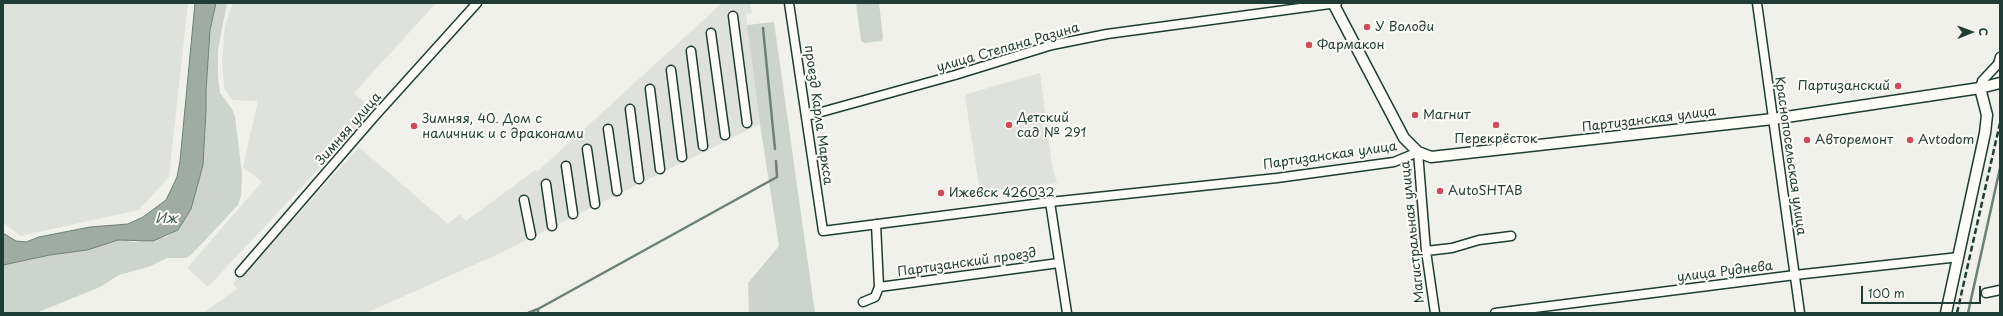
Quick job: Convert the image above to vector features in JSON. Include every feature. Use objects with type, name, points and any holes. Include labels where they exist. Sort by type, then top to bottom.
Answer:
[{"type":"street","name":"Зимняя улица","points":[[240,272],[375,116],[477,3]]},
{"type":"street","name":"проезд Карла Маркса","points":[[789,3],[823,231]]},
{"type":"street","name":"улица Степана Разина","points":[[806,116],[955,76],[1059,44],[1107,34],[1334,3]]},
{"type":"street","name":"Магистральная улица","points":[[1334,3],[1404,138],[1418,152],[1426,251],[1435,313]]},
{"type":"street","name":"Краснопосельская улица","points":[[1757,3],[1800,313]]},
{"type":"street","points":[[733,16],[747,123]]},
{"type":"street","points":[[711,33],[725,135]]},
{"type":"street","points":[[692,51],[703,146]]},
{"type":"street","points":[[1946,313],[1985,133],[1986,116],[1980,88],[1982,81],[1998,64],[2000,57]]},
{"type":"street","points":[[671,70],[682,157]]},
{"type":"street","name":"Партизанская улица","points":[[823,231],[1050,202],[1292,176],[1394,162],[1418,152],[1431,158],[1773,119],[1980,88],[2000,83]]},
{"type":"street","points":[[650,89],[660,169]]},
{"type":"street","points":[[630,109],[639,179]]},
{"type":"street","points":[[608,129],[617,191]]},
{"type":"street","points":[[588,149],[595,204]]},
{"type":"street","points":[[566,166],[573,214]]},
{"type":"street","points":[[546,184],[552,226]]},
{"type":"street","points":[[524,200],[531,236]]},
{"type":"street","points":[[1050,202],[1067,313]]},
{"type":"street","points":[[863,302],[875,297],[879,287],[876,224]]},
{"type":"street","points":[[1426,251],[1452,248],[1479,240],[1511,236]]},
{"type":"street","name":"улица Руднева","points":[[1495,313],[1795,275],[1959,257]]},
{"type":"street","name":"Партизанский проезд","points":[[879,287],[1059,263]]},
{"type":"street","points":[[1986,293],[2000,290]]},
{"type":"shaded area","points":[[3,3],[188,3],[169,177],[139,210],[20,236],[3,222]]},
{"type":"shaded area","points":[[216,3],[227,3],[218,50],[218,78],[220,93],[232,109],[235,117],[242,174],[241,196],[238,205],[191,255],[186,258],[167,258],[148,267],[119,275],[100,287],[36,313],[3,313],[3,265],[50,255],[87,250],[118,240],[135,242],[166,237],[178,230],[191,209],[203,165],[210,30]]},
{"type":"shaded area","points":[[233,3],[436,3],[354,93],[374,110],[208,287],[187,268],[262,182],[243,167],[258,101],[232,100],[224,88],[222,60],[225,26]]},
{"type":"shaded area","points":[[722,3],[749,3],[751,7],[752,13],[746,14],[760,124],[496,255],[366,313],[203,313],[237,289],[233,283],[275,239],[272,236],[283,228],[284,230],[359,147],[448,224],[460,214],[466,221],[535,170],[537,172]]},
{"type":"shaded area","points":[[856,3],[879,3],[883,38],[881,41],[864,43],[861,41]]},
{"type":"shaded area","points":[[774,22],[815,313],[749,313],[748,283],[779,246],[760,124],[747,25]]},
{"type":"shaded area","name":"Детский сад № 291","points":[[1040,73],[1052,165],[1057,183],[980,192],[965,97],[967,94]]},
{"type":"water","name":"Иж","points":[[195,3],[216,3],[210,30],[203,165],[191,209],[178,230],[153,241],[118,240],[87,250],[50,255],[3,265],[3,233],[16,241],[26,242],[39,237],[90,227],[128,224],[143,217],[166,200],[177,177],[180,161]]},
{"type":"waterway","points":[[763,28],[775,149]]},
{"type":"waterway","points":[[538,313],[538,309],[777,177],[776,161]]},
{"type":"waterway","points":[[1968,313],[2000,168]]},
{"type":"waterway","points":[[528,313],[538,309]]},
{"type":"railway","points":[[1957,313],[2000,123]]},
{"type":"place","name":"У Володи","points":[[1367,27]]},
{"type":"place","name":"Фармакон","points":[[1309,45]]},
{"type":"place","name":"Партизанский","points":[[1898,86]]},
{"type":"place","name":"Магнит","points":[[1415,115]]},
{"type":"place","name":"Детский сад № 291","points":[[1009,125]]},
{"type":"place","name":"Перекрёсток","points":[[1496,125]]},
{"type":"place","name":"Зимняя, 40. Дом с наличник и с драконами","points":[[414,126]]},
{"type":"place","name":"Авторемонт","points":[[1807,140]]},
{"type":"place","name":"Avtodom","points":[[1910,140]]},
{"type":"place","name":"AutoSHTAB","points":[[1440,191]]},
{"type":"place","name":"Ижевск 426032","points":[[941,193]]}]
